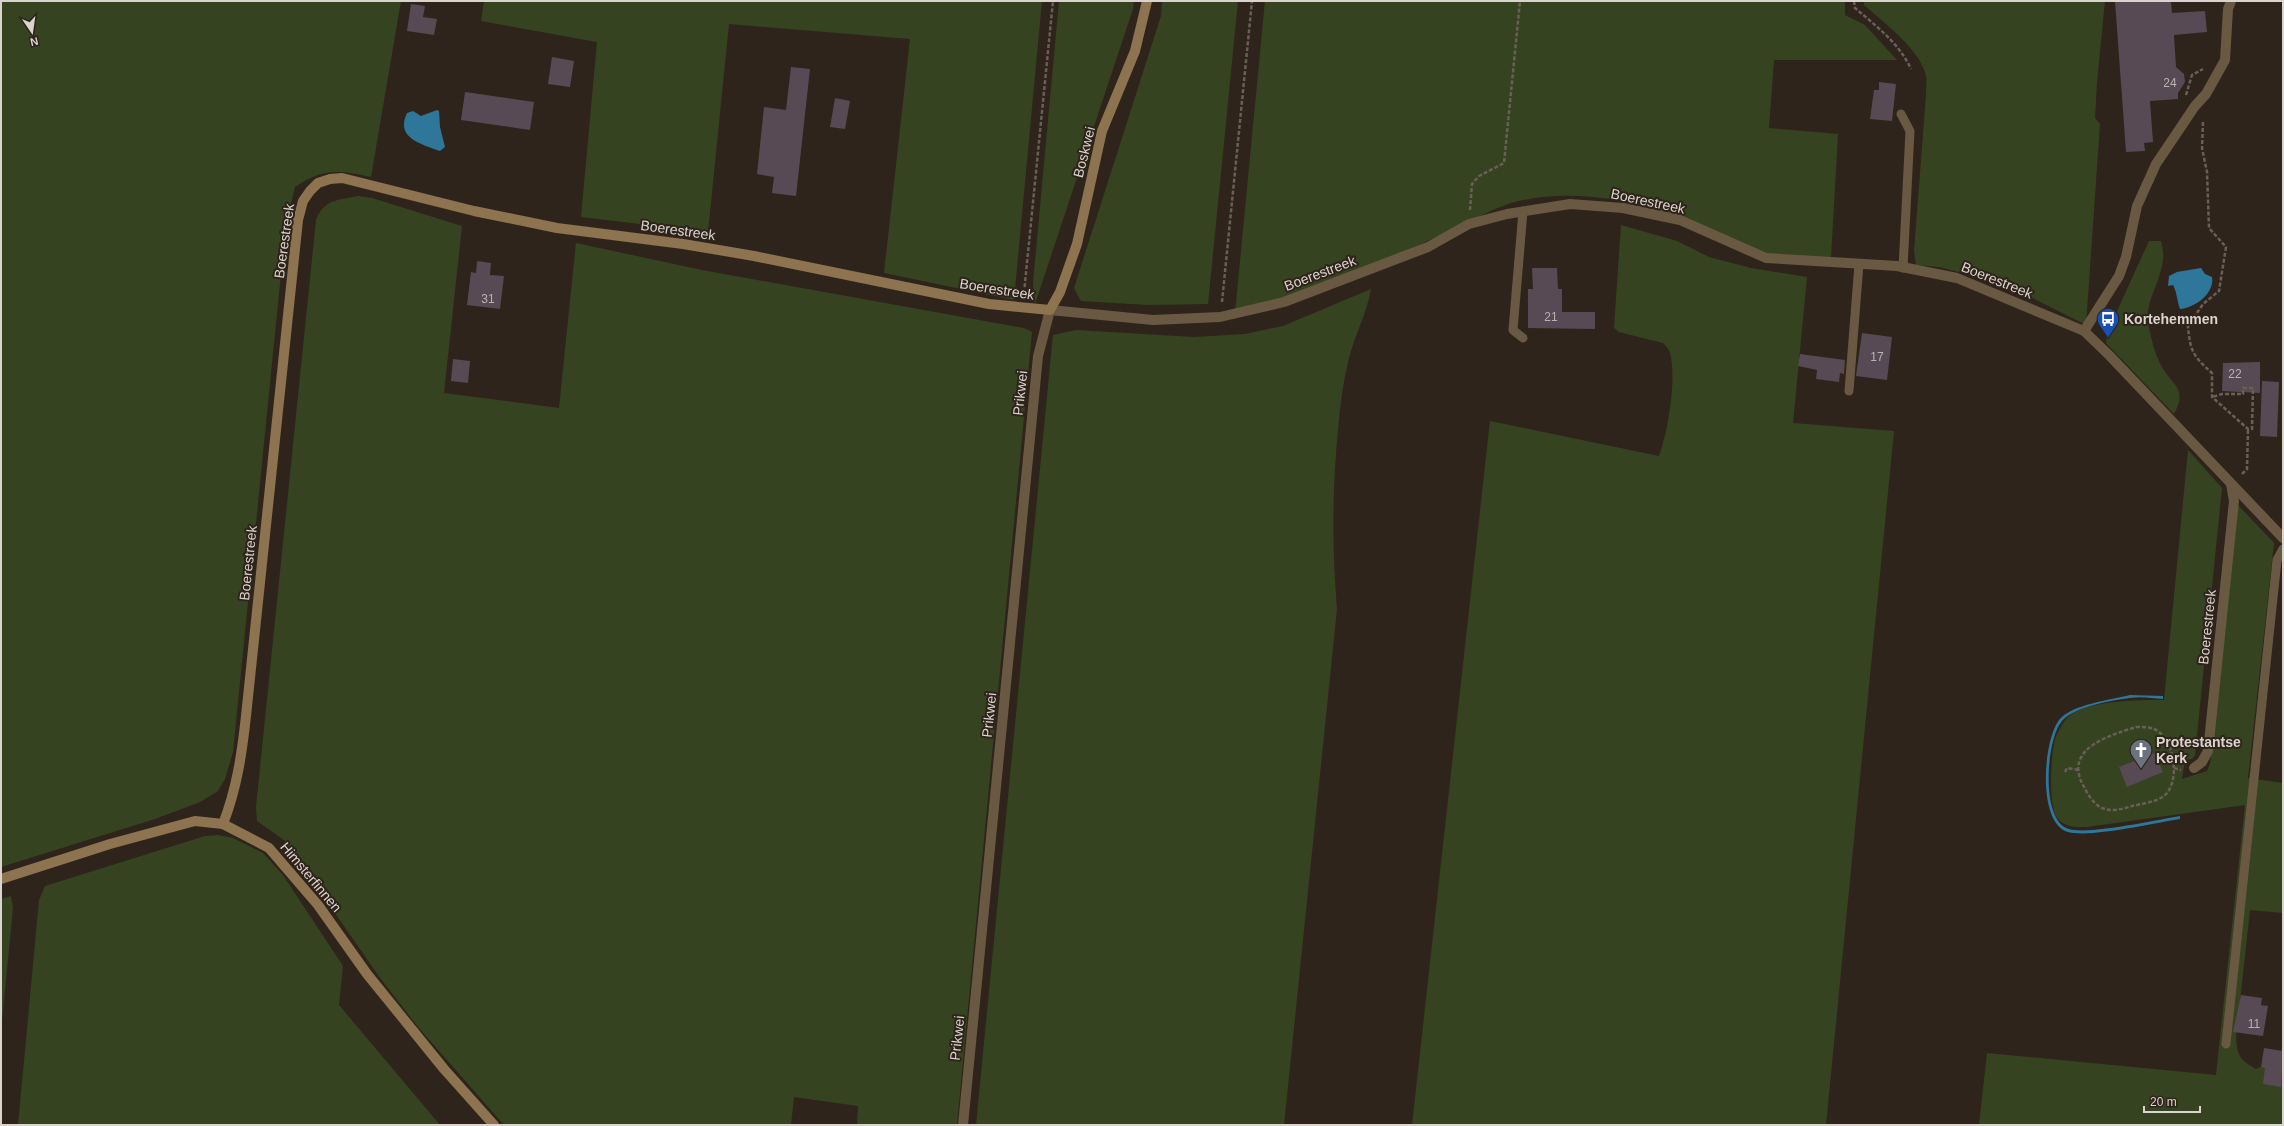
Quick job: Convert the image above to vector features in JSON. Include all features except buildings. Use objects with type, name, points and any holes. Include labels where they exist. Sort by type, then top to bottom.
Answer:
[{"type":"street","name":"Boskwei","points":[[1050,310],[1060,292],[1077,244],[1102,131],[1135,51],[1147,1]]},
{"type":"street","points":[[2084,331],[2119,276],[2126,257],[2137,206],[2156,164],[2195,106],[2206,94],[2225,60],[2228,9],[2231,1]]},
{"type":"street","name":"Boerestreek","points":[[223,824],[232,801],[239,774],[298,220],[303,201],[318,183],[330,179],[357,181],[474,211],[530,223],[754,256],[989,304],[1022,309],[1050,310],[1153,320],[1220,317],[1284,302],[1428,247],[1469,224],[1522,211],[1570,204],[1623,208],[1680,220],[1766,258],[1904,268],[1958,278],[2084,331],[2109,355],[2231,484],[2282,535]]},
{"type":"street","name":"Prikwei","points":[[963,1125],[1038,356],[1050,310]]},
{"type":"street","name":"Boerestreek","points":[[2194,768],[2202,762],[2208,751],[2234,501],[2231,484]]},
{"type":"street","name":"Himsterfinnen","points":[[1,880],[110,844],[195,821],[223,824],[269,848],[318,905],[367,974],[444,1069],[494,1125]]},
{"type":"lane","points":[[1901,114],[1910,131],[1904,268]]},
{"type":"lane","points":[[1522,211],[1514,330],[1523,338]]},
{"type":"lane","points":[[1849,391],[1859,264]]},
{"type":"lane","points":[[2226,1044],[2278,560],[2283,549]]},
{"type":"path","points":[[1022,309],[1053,1]]},
{"type":"path","points":[[1220,317],[1252,1]]},
{"type":"path","points":[[1469,224],[1472,184],[1479,176],[1504,163],[1520,1]]},
{"type":"path","points":[[1854,1],[1854,8],[1888,37],[1905,56],[1911,69]]},
{"type":"path","points":[[2203,122],[2202,148],[2206,172],[2209,228],[2226,247],[2219,292],[2204,304],[2188,326],[2190,348],[2200,362],[2212,373],[2212,397],[2248,428]]},
{"type":"path","points":[[2212,397],[2222,394],[2242,394],[2243,388],[2254,388],[2252,429],[2248,428]]},
{"type":"path","points":[[2231,484],[2247,469],[2248,428]]},
{"type":"path","points":[[2136,726],[2156,730],[2167,742],[2173,755],[2174,772],[2172,783],[2164,796],[2118,810],[2102,808],[2089,798],[2081,783],[2078,770],[2080,758],[2094,743],[2136,726]]},
{"type":"path","points":[[2159,762],[2173,755]]},
{"type":"path","points":[[2065,772],[2067,768],[2078,770]]},
{"type":"green space","points":[[1,1],[401,1],[371,177],[340,172],[332,172],[314,176],[295,187],[286,224],[233,752],[225,779],[218,791],[200,802],[155,819],[1,867]]},
{"type":"green space","points":[[484,1],[1042,1],[1014,300],[884,273],[910,39],[729,24],[708,232],[581,217],[597,42],[481,21]]},
{"type":"green space","points":[[1059,1],[1134,1],[1133,9],[1035,304],[1033,283]]},
{"type":"green space","points":[[1162,1],[1238,1],[1208,304],[1148,305],[1081,301],[1074,288],[1161,16]]},
{"type":"green space","points":[[1265,1],[1845,1],[1845,15],[1865,25],[1897,60],[1774,60],[1769,128],[1838,134],[1831,258],[1785,256],[1758,252],[1736,244],[1669,214],[1631,203],[1591,197],[1550,196],[1511,203],[1498,208],[1459,227],[1298,298],[1235,313]]},
{"type":"green space","points":[[1864,1],[2105,1],[2097,82],[2095,118],[2100,124],[2086,325],[2003,283],[1939,267],[1916,265],[1914,251],[1926,95],[1926,76],[1923,66],[1917,56],[1891,28],[1864,5]]},
{"type":"green space","points":[[358,196],[372,198],[462,226],[444,393],[559,408],[576,243],[702,270],[1024,328],[1032,332],[957,1125],[857,1125],[858,1106],[794,1097],[791,1125],[504,1125],[418,1027],[378,975],[284,840],[257,821],[256,807],[316,220],[319,213],[328,204],[338,200]]},
{"type":"green space","points":[[1621,225],[1677,241],[1709,257],[1751,268],[1807,277],[1793,423],[1894,431],[1826,1125],[1412,1125],[1490,421],[1659,456],[1666,433],[1672,390],[1672,364],[1669,350],[1663,343],[1619,332],[1614,328]]},
{"type":"green space","points":[[2149,241],[2161,241],[2163,259],[2162,268],[2148,310],[2149,328],[2158,359],[2179,391],[2180,397],[2174,414],[2106,343],[2107,333]]},
{"type":"green space","points":[[1371,289],[1367,307],[1354,340],[1349,358],[1343,385],[1340,412],[1336,452],[1333,520],[1337,609],[1284,1125],[976,1125],[1053,335],[1076,330],[1194,337],[1245,334],[1283,326]]},
{"type":"green space","points":[[2188,450],[2222,488],[2195,755],[2192,759],[2185,760],[2182,779],[2207,771],[2210,764],[2238,505],[2274,543],[2248,778],[2283,783],[2283,913],[2250,910],[2236,1037],[2237,1048],[2240,1056],[2246,1063],[2256,1069],[2283,1057],[2283,1125],[1979,1125],[1987,1053],[2216,1075],[2245,805],[2087,827],[2076,827],[2069,826],[2059,820],[2055,814],[2051,794],[2051,769],[2055,739],[2067,718],[2075,712],[2099,704],[2141,700],[2164,700]]},
{"type":"green space","points":[[218,835],[233,838],[263,853],[283,875],[343,966],[339,1005],[440,1125],[18,1125],[39,900],[45,886],[205,836]]},
{"type":"green space","points":[[11,896],[13,908],[1,1031],[1,899]]},
{"type":"water","points":[[437,110],[439,111],[440,127],[445,147],[440,151],[425,146],[412,139],[404,128],[407,113],[413,111],[421,116]]},
{"type":"water","points":[[2201,268],[2205,274],[2212,277],[2210,289],[2198,303],[2180,309],[2173,285],[2168,286],[2169,276],[2177,272]]},
{"type":"water","points":[[2130,695],[2163,696],[2163,699],[2138,697],[2104,702],[2075,712],[2062,721],[2052,744],[2050,761],[2050,796],[2053,811],[2060,823],[2069,829],[2079,830],[2107,829],[2180,816],[2180,819],[2107,832],[2068,832],[2058,825],[2051,814],[2047,798],[2047,762],[2049,745],[2054,730],[2059,720],[2073,710],[2092,703]]},
{"type":"place","name":"Kortehemmen","points":[[2108,338]]},
{"type":"place","name":"Protestantse Kerk","points":[[2141,770]]}]
